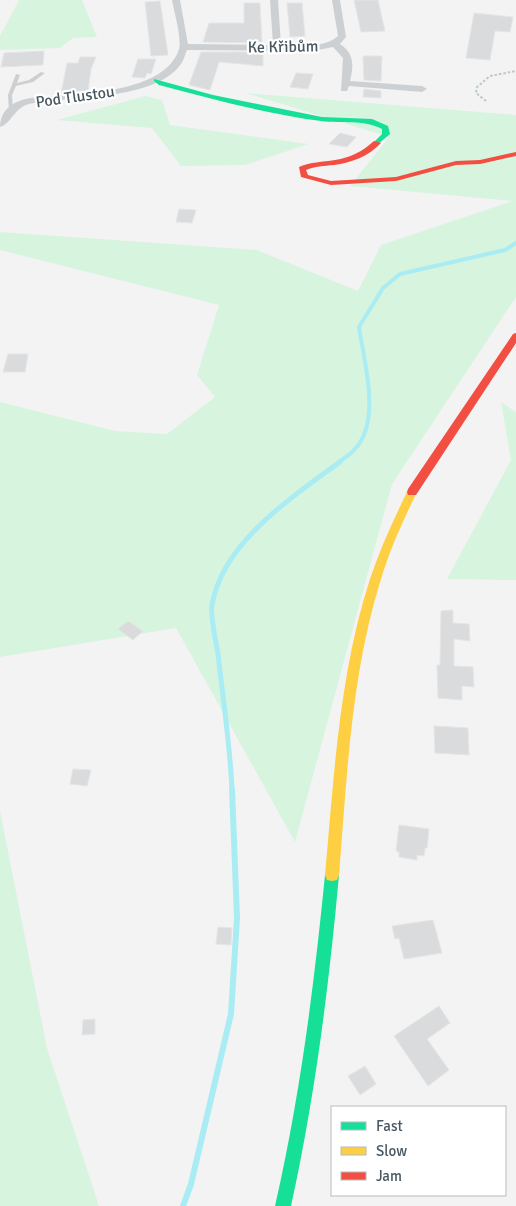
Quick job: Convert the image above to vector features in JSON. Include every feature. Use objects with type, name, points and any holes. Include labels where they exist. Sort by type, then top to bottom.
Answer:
[{"type":"main road","points":[[156,80],[161,84],[214,97],[322,119],[372,121],[385,128],[386,134],[360,157],[331,163],[311,162],[302,169],[305,177],[331,183],[396,179],[456,163],[480,162],[516,154]]},
{"type":"main road","points":[[283,1206],[301,1126],[320,997],[344,752],[352,690],[367,615],[387,547],[402,510],[425,471],[516,336]]},
{"type":"street","points":[[176,0],[184,47]]},
{"type":"street","points":[[274,0],[277,46]]},
{"type":"street","name":"Ke Křibům","points":[[184,47],[277,46],[313,48],[334,44],[342,36],[336,0]]},
{"type":"street","points":[[334,44],[347,53],[345,86],[422,89]]},
{"type":"street","name":"Pod Tlustou","points":[[0,124],[11,110],[25,102],[106,94],[156,80],[177,63],[184,47]]},
{"type":"lane","points":[[14,85],[31,81],[43,73]]},
{"type":"lane","points":[[11,110],[10,95],[18,75]]},
{"type":"path","points":[[486,100],[476,93],[477,87],[490,76],[516,71]]},
{"type":"green space","points":[[19,0],[82,0],[97,37],[73,38],[60,48],[0,50],[0,36]]},
{"type":"green space","points":[[246,93],[516,115],[516,297],[392,484],[295,842],[176,628],[0,657],[0,402],[115,431],[167,434],[215,397],[197,375],[219,305],[0,250],[0,232],[257,250],[358,291],[381,245],[512,201],[350,186],[389,137]]},
{"type":"green space","points":[[145,96],[162,100],[170,125],[309,144],[245,165],[181,166],[152,128],[57,120]]},
{"type":"green space","points":[[501,402],[516,412],[516,580],[447,579],[511,460]]},
{"type":"green space","points":[[0,811],[47,1048],[99,1206],[0,1206]]},
{"type":"building","points":[[354,0],[378,0],[385,31],[361,32]]},
{"type":"building","points":[[160,1],[168,55],[151,56],[145,2]]},
{"type":"building","points":[[244,3],[260,3],[262,43],[203,42],[209,23],[244,23]]},
{"type":"building","points":[[287,3],[302,3],[305,36],[290,37]]},
{"type":"building","points":[[474,13],[513,17],[510,32],[495,31],[490,60],[466,58]]},
{"type":"building","points":[[44,51],[43,65],[1,67],[4,53]]},
{"type":"building","points":[[201,52],[263,52],[263,66],[219,62],[210,90],[189,85]]},
{"type":"building","points":[[363,56],[382,56],[381,81],[364,80]]},
{"type":"building","points":[[80,57],[96,57],[91,69],[88,91],[61,94],[67,63],[78,63]]},
{"type":"building","points":[[138,59],[156,59],[151,74],[147,73],[145,78],[132,77]]},
{"type":"building","points":[[296,73],[313,74],[308,89],[290,87]]},
{"type":"building","points":[[364,89],[381,91],[381,98],[363,97]]},
{"type":"building","points":[[340,133],[356,137],[347,147],[329,144]]},
{"type":"building","points":[[179,209],[196,210],[192,223],[176,222]]},
{"type":"building","points":[[8,354],[28,354],[25,372],[3,372]]},
{"type":"building","points":[[453,610],[453,623],[469,624],[470,641],[454,639],[454,666],[473,667],[474,687],[462,686],[462,700],[438,698],[437,665],[440,665],[441,611]]},
{"type":"building","points":[[128,621],[143,631],[133,640],[118,629]]},
{"type":"building","points":[[434,726],[468,728],[469,755],[435,753]]},
{"type":"building","points":[[73,769],[91,770],[87,786],[70,784]]},
{"type":"building","points":[[399,825],[429,829],[424,856],[417,855],[417,860],[399,857],[399,852],[396,851]]},
{"type":"building","points":[[433,920],[442,953],[404,959],[399,938],[395,939],[392,926]]},
{"type":"building","points":[[218,927],[232,928],[231,945],[216,944]]},
{"type":"building","points":[[439,1006],[450,1023],[427,1039],[449,1070],[428,1086],[394,1036]]},
{"type":"building","points":[[95,1019],[95,1034],[82,1035],[83,1020]]},
{"type":"building","points":[[365,1066],[376,1084],[360,1095],[348,1076]]},
{"type":"waterway","points":[[339,462],[354,450],[362,438],[367,424],[369,391],[359,327],[383,288],[400,274],[505,250],[516,243]]},
{"type":"waterway","points":[[232,790],[230,756],[212,616],[212,605],[219,582],[230,561],[245,541],[263,523],[302,490],[341,461]]},
{"type":"waterway","points":[[183,1206],[191,1184],[231,1014],[237,918],[232,789]]},
{"type":"traffic: fast","points":[[156,80],[161,84],[213,97],[322,119],[372,121],[385,128],[386,134],[377,143]]},
{"type":"traffic: fast","points":[[283,1206],[314,1042],[332,875]]},
{"type":"traffic: slow","points":[[332,875],[346,729],[362,628],[375,580],[391,534],[412,492]]},
{"type":"traffic: jam","points":[[377,143],[362,154],[351,159],[306,167],[302,169],[305,177],[331,183],[396,179],[456,163],[480,162],[516,154]]},
{"type":"traffic: jam","points":[[412,492],[516,336]]}]
